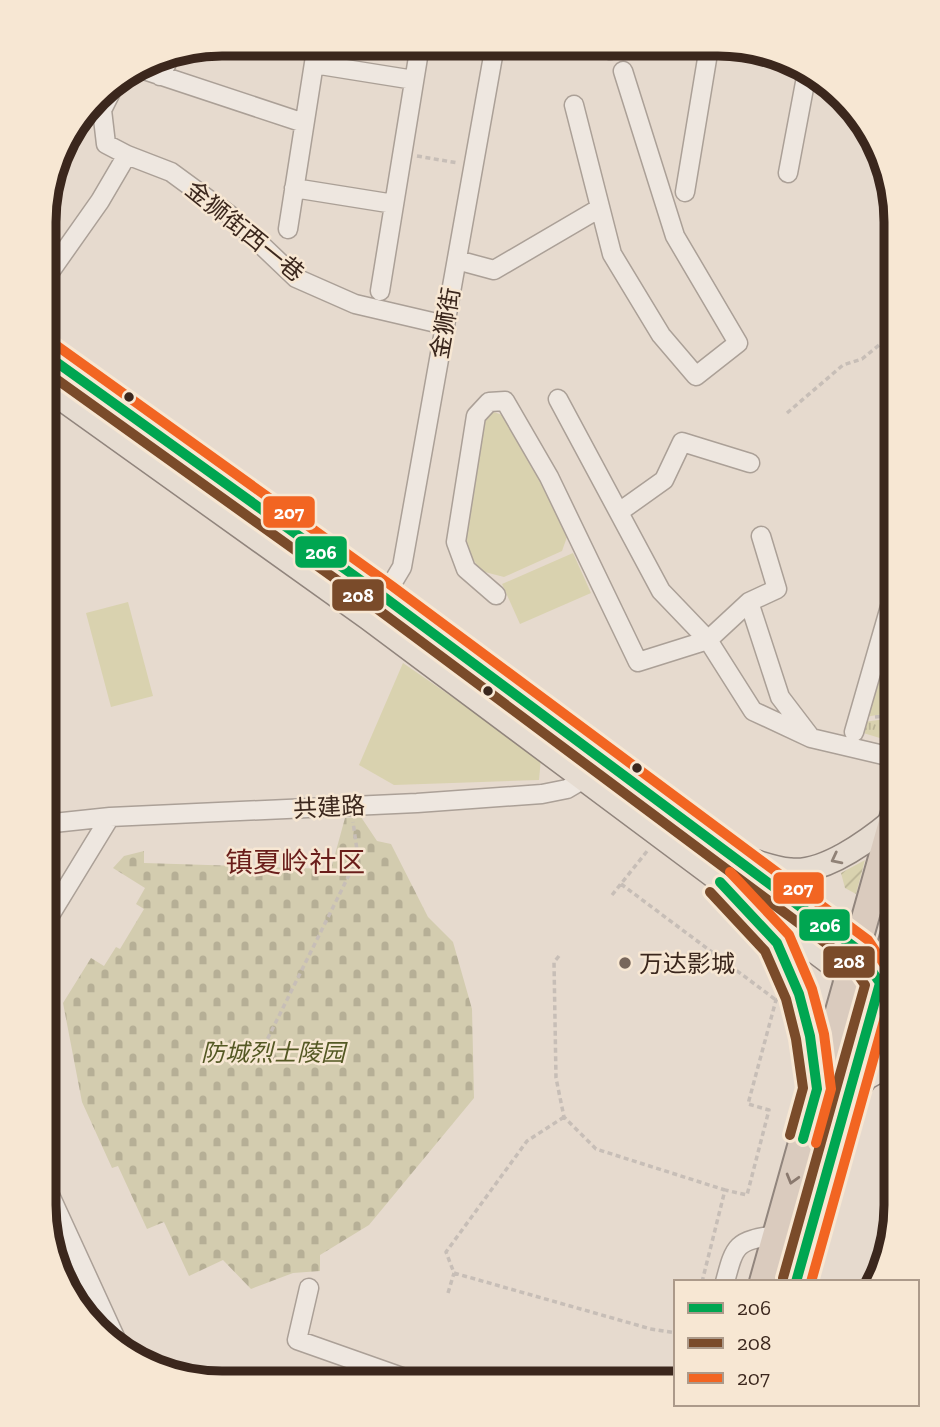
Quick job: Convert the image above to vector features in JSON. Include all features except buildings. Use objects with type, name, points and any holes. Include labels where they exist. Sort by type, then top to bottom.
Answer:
[{"type":"highway","points":[[764,1280],[884,851]]},
{"type":"highway","points":[[797,1280],[847,1103],[884,1000]]},
{"type":"main road","points":[[56,362],[384,597],[857,949],[884,984]]},
{"type":"main road","points":[[56,395],[368,618],[849,976],[884,988]]},
{"type":"main road","points":[[729,854],[792,871],[804,869],[827,864],[855,849],[884,824]]},
{"type":"main road","points":[[716,877],[777,943],[799,994],[810,1036],[817,1089]]},
{"type":"main road","points":[[847,1103],[866,1078],[884,1068]]},
{"type":"street","points":[[288,229],[315,56]]},
{"type":"street","points":[[380,291],[418,56]]},
{"type":"street","name":"金狮街","points":[[384,597],[402,567],[493,56]]},
{"type":"street","points":[[685,192],[708,56]]},
{"type":"street","points":[[314,64],[414,80]]},
{"type":"street","points":[[160,76],[165,66]]},
{"type":"street","points":[[574,105],[612,254],[661,335],[696,376],[738,343],[675,236],[623,71]]},
{"type":"street","points":[[150,72],[304,124]]},
{"type":"street","points":[[788,173],[805,81]]},
{"type":"street","points":[[56,263],[100,201],[127,155],[106,144],[102,110],[105,104]]},
{"type":"street","name":"金狮街西一巷","points":[[127,155],[172,172],[231,216],[296,278],[355,304],[445,325]]},
{"type":"street","points":[[294,188],[394,204]]},
{"type":"street","points":[[457,260],[494,270],[600,208]]},
{"type":"street","points":[[558,399],[660,591],[708,640],[753,711],[811,738],[884,755]]},
{"type":"street","points":[[496,595],[466,569],[456,542],[476,416],[489,402],[505,401],[549,477],[638,662],[708,640],[749,602],[777,589],[761,536]]},
{"type":"street","points":[[619,512],[664,480],[682,442],[750,463]]},
{"type":"street","points":[[749,602],[779,697],[811,738]]},
{"type":"street","points":[[854,732],[884,628]]},
{"type":"street","points":[[584,779],[600,757]]},
{"type":"street","name":"共建路","points":[[56,823],[110,817],[542,794],[567,789],[584,779]]},
{"type":"street","points":[[56,905],[110,817]]},
{"type":"street","points":[[56,1209],[111,1327]]},
{"type":"street","points":[[726,1280],[736,1248],[743,1242],[776,1235]]},
{"type":"street","points":[[309,1288],[296,1340],[385,1371]]},
{"type":"path","points":[[402,154],[474,166]]},
{"type":"path","points":[[787,412],[843,365],[862,359],[884,341]]},
{"type":"path","points":[[260,1054],[358,857],[351,806]]},
{"type":"path","points":[[612,895],[660,836]]},
{"type":"path","points":[[621,884],[776,1000]]},
{"type":"path","points":[[559,956],[554,962],[556,1078],[564,1117],[596,1149],[747,1195],[769,1110],[748,1104],[776,1000]]},
{"type":"path","points":[[776,1000],[799,994]]},
{"type":"path","points":[[449,1293],[454,1273],[446,1252],[527,1141],[564,1117]]},
{"type":"path","points":[[703,1280],[726,1190]]},
{"type":"path","points":[[454,1273],[652,1329],[674,1333]]},
{"type":"green space","points":[[494,412],[502,415],[563,513],[567,537],[562,551],[504,577],[481,571],[468,552],[465,532],[485,417]]},
{"type":"green space","points":[[573,553],[591,593],[520,624],[502,584]]},
{"type":"green space","points":[[128,602],[153,696],[111,707],[86,613]]},
{"type":"green space","points":[[403,663],[541,758],[539,780],[394,785],[359,765]]},
{"type":"green space","points":[[876,677],[884,679],[884,713],[865,717]]},
{"type":"green space","points":[[884,719],[884,739],[860,732],[863,722]]},
{"type":"green space","name":"防城烈士陵园","points":[[361,817],[377,841],[391,844],[428,917],[453,942],[472,1009],[474,1098],[369,1225],[320,1255],[320,1271],[293,1273],[251,1289],[223,1260],[189,1276],[164,1222],[147,1229],[118,1166],[112,1168],[82,1102],[63,1003],[91,958],[104,966],[116,947],[120,949],[144,909],[136,904],[145,888],[113,868],[124,856],[144,851],[144,863],[331,869],[345,818]]},
{"type":"green space","points":[[865,860],[856,894],[845,888],[841,873]]},
{"type":"green space","points":[[823,878],[826,892],[823,906],[796,884]]},
{"type":"transit line","name":"207","points":[[56,345],[392,586],[868,940],[884,964]]},
{"type":"transit line","name":"206","points":[[56,362],[384,597],[857,949],[880,983],[797,1280]]},
{"type":"transit line","name":"208","points":[[56,379],[376,608],[847,959],[865,985],[783,1278]]},
{"type":"transit line","name":"207","points":[[730,872],[789,935],[812,989],[824,1034],[831,1089],[816,1143]]},
{"type":"transit line","name":"206","points":[[720,882],[777,943],[799,994],[810,1036],[817,1089],[803,1139]]},
{"type":"transit line","name":"208","points":[[710,892],[765,951],[786,999],[796,1039],[803,1088],[790,1135]]},
{"type":"transit line","name":"207","points":[[812,1280],[884,1021]]},
{"type":"place","name":"万达影城","points":[[625,963]]},
{"type":"district","name":"镇夏岭社区","points":[[295,862]]}]
